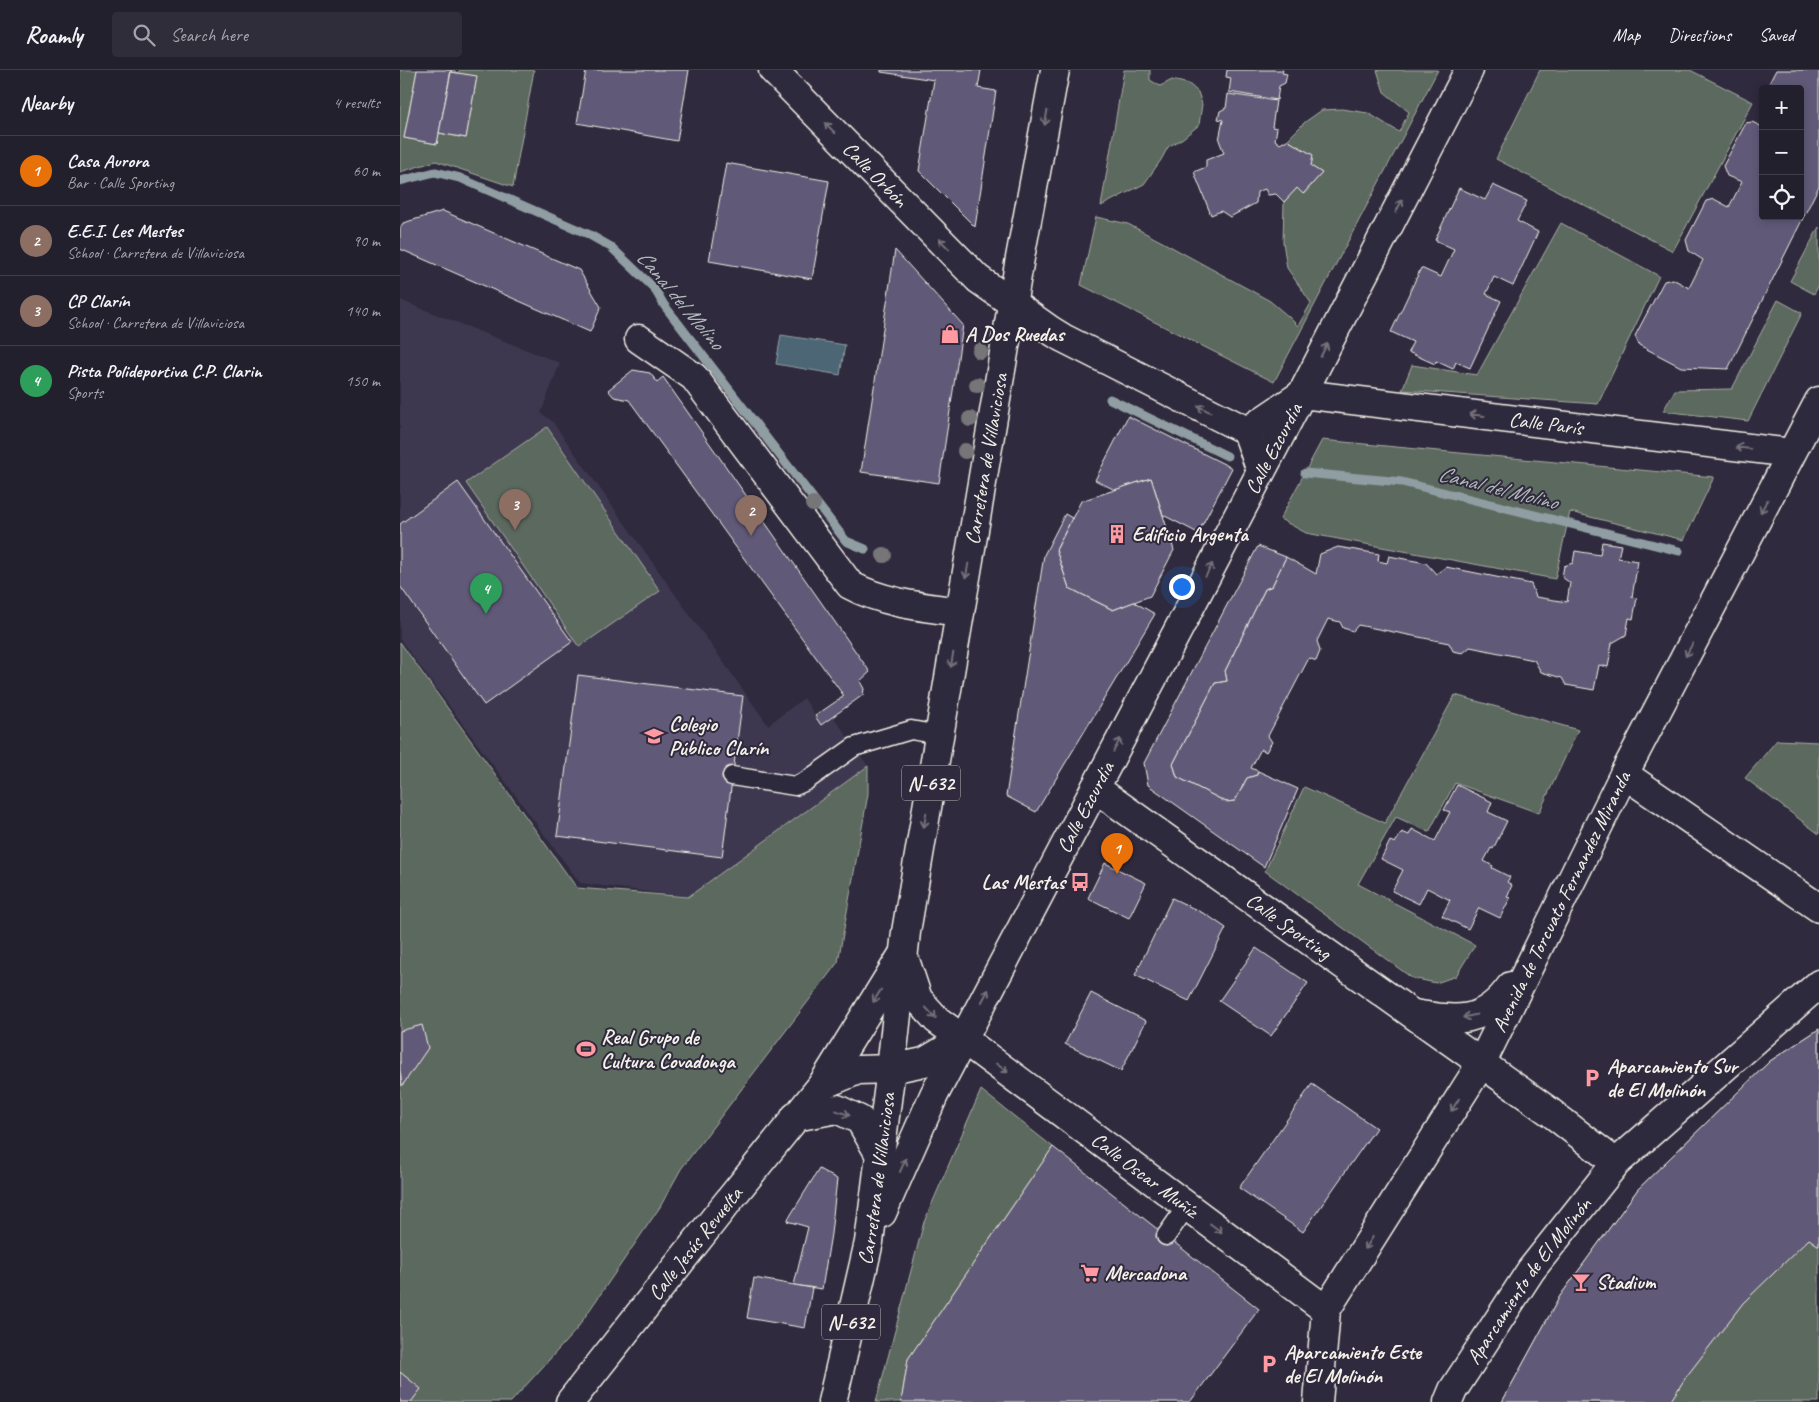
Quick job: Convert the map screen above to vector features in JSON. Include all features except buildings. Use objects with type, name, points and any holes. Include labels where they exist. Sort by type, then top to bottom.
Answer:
[{"type":"street","name":"Calle Orbón","points":[[773,70],[978,279],[1063,338],[1247,432]]},
{"type":"street","name":"Carretera de Villaviciosa","points":[[832,1402],[870,1242],[903,954],[1012,304],[1055,70]]},
{"type":"street","name":"Calle Ezcurdia","points":[[870,1242],[934,1095],[1302,394],[1469,70]]},
{"type":"street","points":[[639,339],[694,378],[850,586],[864,593],[890,600],[960,612]]},
{"type":"street","points":[[1261,472],[1247,432],[1302,394]]},
{"type":"street","name":"Calle París","points":[[1302,394],[1791,453]]},
{"type":"street","name":"Avenida de Torcuato Fernandez Miranda","points":[[1318,1402],[1326,1310],[1481,1064],[1624,774],[1819,401]]},
{"type":"street","points":[[1624,774],[1819,908]]},
{"type":"street","name":"Calle Sporting","points":[[1095,788],[1481,1064]]},
{"type":"street","points":[[1413,1014],[1441,1018],[1463,1018],[1482,1014],[1500,1001],[1539,947]]},
{"type":"street","name":"Carretera de Villaviciosa","points":[[903,954],[918,999],[938,1020],[963,1040]]},
{"type":"street","name":"Calle Jesús Revuelta","points":[[570,1402],[822,1085],[903,954]]},
{"type":"street","name":"Aparcamiento de El Molinón","points":[[1448,1402],[1452,1390],[1531,1270],[1616,1163],[1819,984]]},
{"type":"street","points":[[891,1069],[924,1062],[963,1040]]},
{"type":"street","name":"Calle Oscar Muñíz","points":[[963,1040],[1326,1310]]},
{"type":"street","points":[[1481,1064],[1550,1112],[1616,1163]]},
{"type":"street","name":"Calle Jesús Revuelta","points":[[822,1085],[858,1070],[891,1069]]},
{"type":"street","points":[[795,1117],[837,1109],[860,1120],[880,1155]]},
{"type":"lane","points":[[732,776],[795,786],[806,781],[854,747],[911,730],[939,735]]},
{"type":"lane","points":[[1166,1236],[1187,1206]]},
{"type":"shaded area","points":[[400,300],[560,363],[541,413],[552,421],[768,725],[804,698],[821,725],[833,716],[868,766],[688,897],[580,883],[400,639]]},
{"type":"green space","points":[[400,70],[417,70],[404,138],[437,144],[439,133],[466,138],[477,77],[451,72],[451,70],[457,73],[460,70],[534,70],[513,187],[436,161],[400,172]]},
{"type":"green space","points":[[1124,70],[1150,70],[1150,80],[1160,86],[1172,80],[1189,84],[1198,92],[1202,104],[1199,125],[1168,147],[1144,184],[1101,206]]},
{"type":"green space","points":[[1377,70],[1438,70],[1274,382],[1081,285],[1096,217],[1128,224],[1166,244],[1270,301],[1298,326],[1311,303],[1287,268],[1283,242],[1284,202],[1297,188],[1304,194],[1322,173],[1311,166],[1313,155],[1287,140],[1305,122],[1322,110],[1342,109],[1368,113],[1399,132],[1409,112],[1384,92]]},
{"type":"green space","points":[[1540,70],[1690,70],[1753,102],[1673,251],[1496,159]]},
{"type":"green space","points":[[1561,223],[1659,276],[1598,404],[1402,390],[1412,365],[1477,375]]},
{"type":"green space","points":[[1819,227],[1819,285],[1814,294],[1790,281]]},
{"type":"green space","points":[[1778,300],[1802,313],[1748,421],[1663,411],[1675,390],[1732,389]]},
{"type":"green space","points":[[547,427],[660,591],[579,647],[466,483]]},
{"type":"green space","points":[[1322,440],[1714,477],[1684,540],[1570,512],[1555,579],[1306,533],[1280,519]]},
{"type":"green space","name":"Real Grupo de Cultura Covadonga","points":[[400,642],[577,888],[688,897],[868,766],[868,794],[838,962],[681,1169],[660,1207],[576,1330],[511,1402],[400,1402]]},
{"type":"green space","points":[[1455,695],[1578,730],[1539,813],[1455,783],[1429,832],[1396,817],[1358,884],[1475,945],[1456,976],[1436,983],[1412,978],[1265,871],[1304,787],[1385,823]]},
{"type":"green space","points":[[1777,740],[1819,742],[1819,834],[1745,778]]},
{"type":"green space","points":[[1819,1029],[1819,1402],[1502,1402],[1560,1296],[1638,1189],[1770,1061]]},
{"type":"green space","points":[[981,1090],[1053,1147],[908,1359],[901,1402],[876,1402],[924,1222]]},
{"type":"water","points":[[781,335],[845,345],[840,375],[776,364]]},
{"type":"waterway","name":"Canal del Molino","points":[[400,181],[435,172],[460,178],[588,234],[611,247],[654,288],[664,305],[846,541],[865,549]]},
{"type":"waterway","name":"Canal del Molino","points":[[1110,399],[1227,456]]},
{"type":"waterway","name":"Canal del Molino","points":[[1305,473],[1402,482],[1679,551]]},
{"type":"place","name":"A Dos Ruedas","points":[[950,334]]},
{"type":"place","name":"CP Clarín","points":[[515,530]]},
{"type":"place","name":"Edificio Argenta","points":[[1117,534]]},
{"type":"place","name":"E.E.I. Les Mestes","points":[[751,536]]},
{"type":"place","name":"Pista Polideportiva C.P. Clarin","points":[[486,614]]},
{"type":"place","name":"Colegio Público Clarín","points":[[654,736]]},
{"type":"place","name":"Casa Aurora","points":[[1117,874]]},
{"type":"place","name":"Las Mestas","points":[[1080,882]]},
{"type":"place","name":"Real Grupo de Cultura Covadonga","points":[[586,1049]]},
{"type":"place","name":"Aparcamiento Sur de El Molinón","points":[[1592,1078]]},
{"type":"place","name":"Mercadona","points":[[1090,1273]]},
{"type":"place","name":"Stadium","points":[[1581,1282]]},
{"type":"place","name":"Aparcamiento Este de El Molinón","points":[[1269,1364]]}]
